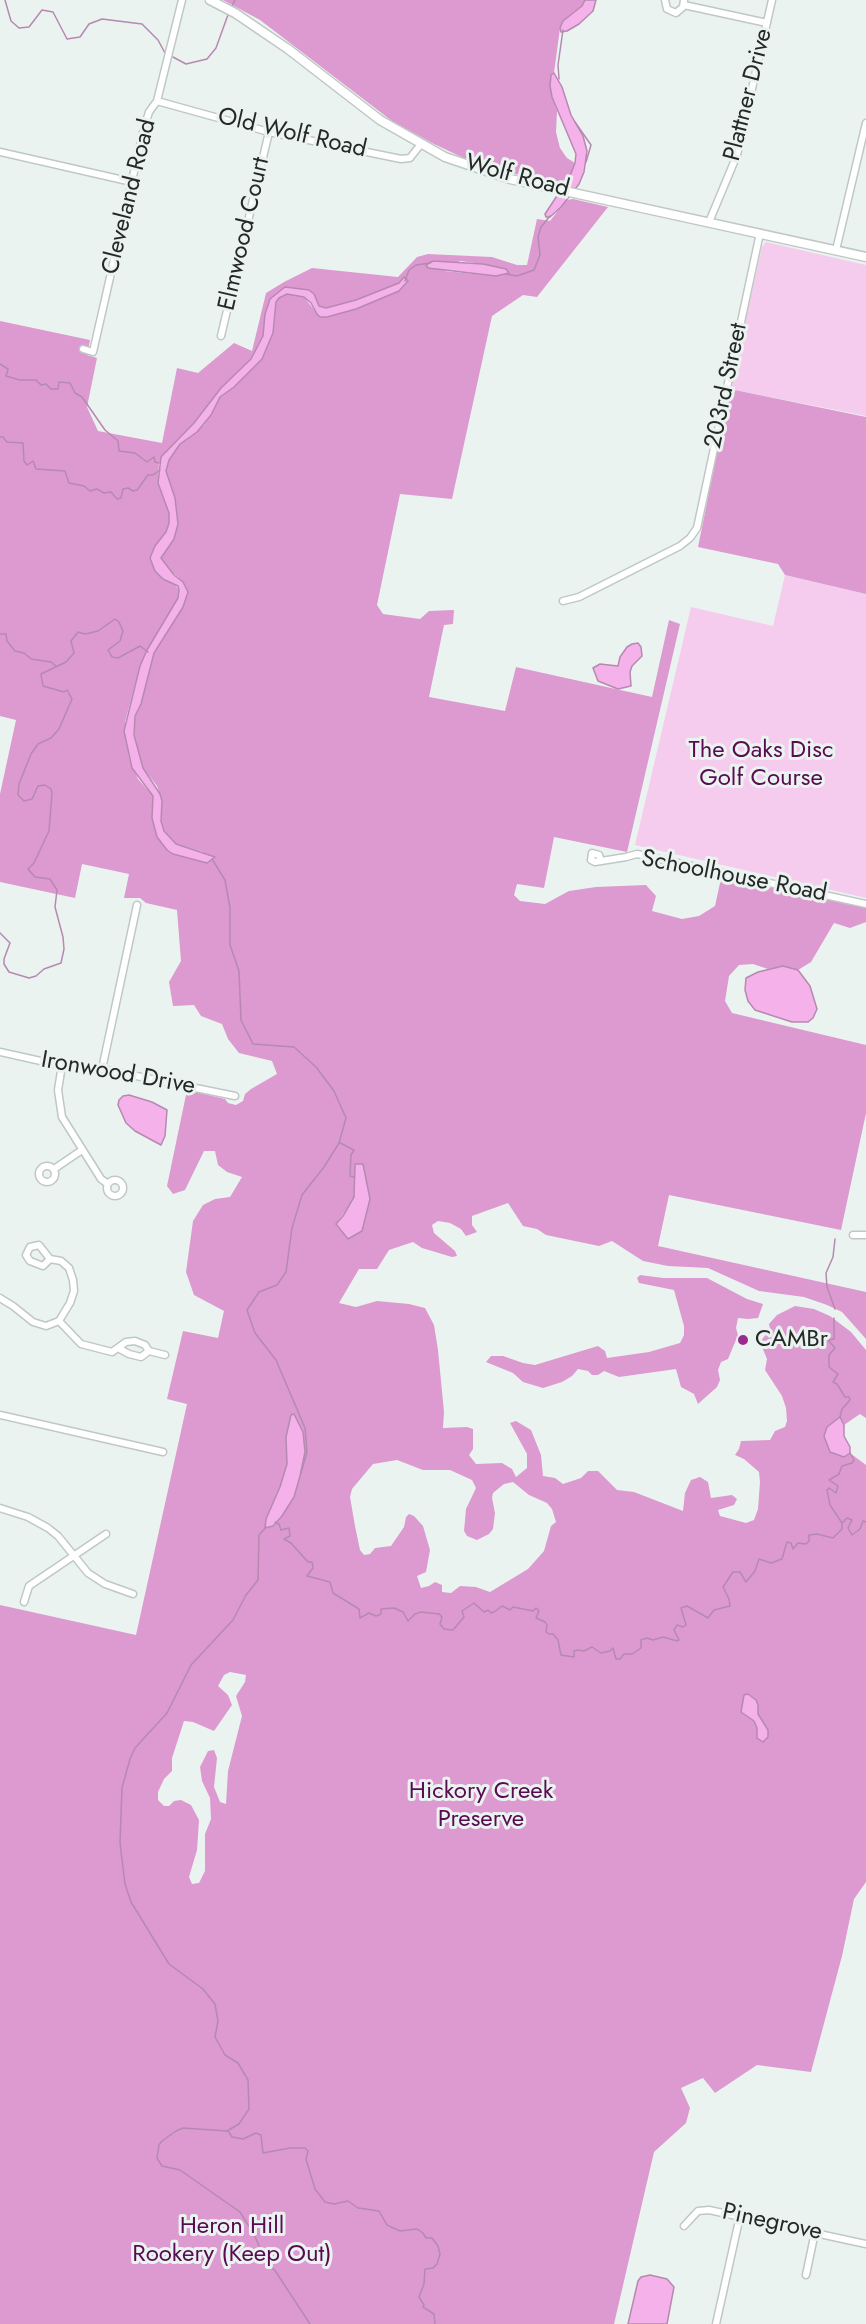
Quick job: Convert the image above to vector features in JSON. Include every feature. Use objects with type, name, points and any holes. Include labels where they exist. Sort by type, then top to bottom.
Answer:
[{"type":"main road","name":"Wolf Road","points":[[210,0],[235,13],[288,48],[380,120],[445,157],[489,173],[559,190],[866,257]]},
{"type":"street","name":"Cleveland Road","points":[[83,349],[93,352],[144,128],[149,112],[157,101],[182,0]]},
{"type":"street","points":[[665,0],[667,9],[672,12],[679,12],[684,3],[766,23]]},
{"type":"street","name":"Plattner Drive","points":[[709,222],[737,155],[772,0]]},
{"type":"street","name":"Old Wolf Road","points":[[157,101],[269,132],[401,159],[410,158],[421,144]]},
{"type":"street","points":[[836,250],[866,123]]},
{"type":"street","name":"Elmwood Court","points":[[221,336],[269,132]]},
{"type":"street","points":[[0,152],[132,182]]},
{"type":"street","name":"203rd Street","points":[[563,601],[579,597],[680,546],[697,528],[760,233]]},
{"type":"street","name":"Schoolhouse Road","points":[[601,861],[638,854],[866,904]]},
{"type":"street","points":[[102,1069],[137,905]]},
{"type":"street","name":"Ironwood Drive","points":[[0,1052],[62,1065],[102,1069],[235,1096]]},
{"type":"street","points":[[62,1065],[58,1090],[59,1107],[82,1150],[101,1179],[108,1184]]},
{"type":"street","points":[[54,1169],[82,1150]]},
{"type":"street","points":[[853,1235],[866,1235]]},
{"type":"street","points":[[0,1298],[33,1322],[46,1326],[59,1321],[70,1303],[74,1291],[73,1280],[69,1268],[61,1261],[50,1259]]},
{"type":"street","points":[[59,1321],[81,1344],[112,1352],[126,1342],[135,1341],[145,1345],[149,1351],[165,1355]]},
{"type":"street","points":[[118,1348],[141,1357],[149,1351]]},
{"type":"street","points":[[0,1415],[163,1452]]},
{"type":"street","points":[[0,1508],[28,1517],[48,1528],[75,1555],[88,1573],[105,1584],[133,1594]]},
{"type":"street","points":[[24,1602],[29,1586],[106,1534]]},
{"type":"street","name":"Pinegrove","points":[[684,2226],[698,2211],[704,2210],[866,2244]]},
{"type":"street","points":[[716,2324],[740,2216]]},
{"type":"street","points":[[806,2275],[815,2232]]},
{"type":"green space","points":[[223,0],[585,0],[582,6],[563,21],[554,73],[551,75],[552,97],[557,111],[556,132],[560,148],[567,158],[575,163],[570,176],[565,184],[561,185],[519,175],[470,161],[432,143],[392,121],[260,20]]},
{"type":"green space","name":"Hickory Creek Preserve","points":[[573,199],[608,207],[537,297],[523,295],[492,316],[452,499],[400,494],[377,605],[383,614],[420,619],[429,611],[454,610],[453,624],[444,625],[429,697],[505,711],[516,667],[652,697],[669,620],[680,624],[627,852],[554,837],[544,888],[517,884],[514,895],[520,901],[545,904],[569,891],[596,887],[646,885],[656,896],[652,911],[682,919],[699,916],[715,906],[722,874],[866,908],[866,922],[850,928],[834,923],[811,962],[798,970],[783,966],[768,969],[753,964],[739,965],[729,976],[725,1001],[732,1013],[866,1045],[866,1113],[841,1230],[669,1195],[658,1246],[866,1292],[866,1339],[842,1312],[827,1305],[804,1297],[759,1291],[708,1268],[668,1266],[643,1261],[612,1241],[599,1246],[546,1235],[537,1229],[523,1226],[508,1203],[472,1216],[472,1225],[477,1232],[466,1236],[461,1229],[450,1223],[438,1221],[432,1225],[434,1233],[455,1251],[457,1256],[452,1257],[422,1248],[413,1242],[389,1250],[377,1269],[359,1269],[339,1303],[356,1307],[377,1301],[425,1308],[434,1325],[438,1350],[444,1412],[443,1428],[473,1429],[473,1449],[469,1455],[476,1464],[502,1463],[512,1469],[516,1477],[527,1468],[527,1454],[510,1423],[516,1421],[531,1430],[541,1455],[543,1476],[555,1478],[563,1484],[581,1478],[588,1471],[598,1471],[617,1490],[634,1492],[683,1511],[685,1493],[691,1480],[700,1477],[708,1482],[711,1498],[732,1495],[737,1499],[734,1505],[718,1510],[720,1516],[746,1523],[754,1520],[758,1509],[759,1472],[744,1459],[735,1455],[741,1441],[770,1440],[775,1431],[785,1427],[787,1421],[782,1396],[765,1370],[767,1359],[760,1342],[770,1329],[769,1324],[777,1315],[795,1306],[814,1309],[830,1316],[851,1332],[866,1350],[866,1418],[860,1414],[844,1425],[840,1417],[824,1436],[830,1452],[844,1457],[850,1453],[866,1465],[866,1882],[854,1899],[842,1956],[811,2072],[757,2065],[715,2093],[703,2078],[681,2088],[690,2108],[686,2123],[654,2152],[614,2324],[0,2324],[0,1605],[136,1635],[187,1404],[167,1399],[183,1331],[218,1338],[224,1311],[194,1295],[186,1272],[193,1221],[203,1205],[215,1199],[230,1197],[242,1177],[227,1172],[218,1165],[215,1151],[204,1151],[185,1190],[173,1194],[167,1186],[187,1090],[225,1099],[228,1103],[236,1105],[243,1101],[245,1094],[251,1089],[277,1074],[272,1061],[239,1053],[228,1039],[222,1024],[201,1016],[194,1005],[173,1006],[169,982],[181,961],[177,910],[146,903],[140,898],[124,898],[129,874],[82,864],[75,898],[0,882],[0,794],[16,720],[0,716],[0,321],[90,340],[87,355],[97,358],[87,407],[98,431],[162,443],[177,368],[198,373],[234,343],[252,351],[266,293],[284,282],[312,268],[398,277],[417,257],[428,254],[492,257],[517,265],[527,265],[537,219],[550,221],[566,200]],"holes":[[[460,261],[506,269],[509,273],[496,276],[444,271]],[[403,278],[399,291],[356,309],[320,317],[304,297],[287,294],[279,298],[276,301],[273,333],[252,369],[220,397],[204,425],[180,444],[169,460],[166,471],[177,511],[174,539],[161,557],[166,567],[179,578],[183,607],[154,653],[133,725],[143,768],[157,786],[162,801],[161,821],[164,831],[176,844],[203,852],[207,863],[173,854],[167,850],[153,796],[138,779],[129,758],[125,722],[140,666],[178,598],[179,590],[152,553],[166,532],[169,523],[169,513],[158,483],[159,463],[221,388],[251,359],[263,336],[265,314],[270,299],[285,287],[290,287],[314,294],[319,306],[326,308],[356,300],[399,283]],[[355,1164],[370,1199],[362,1231],[348,1239],[336,1225],[354,1197]],[[302,1429],[305,1452],[294,1497],[282,1516],[280,1487],[287,1463],[286,1437]],[[397,1460],[423,1470],[450,1470],[472,1480],[476,1488],[466,1509],[464,1531],[467,1536],[477,1540],[489,1534],[493,1529],[495,1513],[493,1493],[504,1484],[513,1482],[529,1495],[547,1503],[552,1509],[556,1522],[551,1526],[544,1551],[528,1569],[490,1592],[476,1587],[460,1586],[451,1593],[442,1592],[442,1585],[435,1582],[421,1588],[417,1576],[426,1572],[430,1550],[423,1526],[414,1516],[409,1514],[406,1517],[404,1527],[391,1546],[375,1548],[370,1554],[364,1555],[360,1550],[355,1526],[350,1497],[352,1489],[373,1464]],[[230,1672],[246,1675],[245,1682],[236,1696],[242,1716],[228,1771],[226,1804],[220,1802],[214,1787],[217,1758],[214,1750],[208,1751],[200,1767],[202,1781],[210,1798],[211,1819],[205,1834],[205,1871],[199,1883],[192,1884],[189,1877],[197,1850],[199,1820],[191,1805],[181,1800],[164,1806],[158,1800],[158,1792],[164,1779],[172,1771],[172,1758],[184,1721],[193,1722],[214,1731],[232,1705],[228,1695],[218,1686],[224,1675]]]},
{"type":"green space","points":[[766,242],[866,265],[866,416],[730,389],[762,247]]},
{"type":"green space","points":[[730,389],[866,417],[866,594],[785,575],[778,564],[698,547]]},
{"type":"green space","name":"The Oaks Disc Golf Course","points":[[785,575],[866,594],[866,898],[635,845],[691,607],[773,626]]},
{"type":"green space","points":[[640,1275],[663,1278],[707,1278],[747,1299],[763,1304],[758,1318],[738,1318],[736,1328],[738,1335],[728,1359],[721,1362],[718,1370],[720,1380],[717,1387],[698,1404],[694,1394],[681,1387],[676,1369],[619,1377],[604,1371],[598,1375],[592,1375],[588,1371],[578,1369],[562,1382],[543,1388],[523,1382],[513,1373],[486,1362],[491,1356],[503,1356],[535,1365],[598,1346],[605,1351],[607,1358],[649,1352],[680,1343],[684,1335],[684,1326],[674,1290],[639,1283],[637,1278]]},
{"type":"shaded area","points":[[585,0],[596,0],[593,11],[579,24],[561,32],[563,21],[582,6]]},
{"type":"shaded area","points":[[554,73],[562,87],[571,115],[583,136],[587,151],[584,172],[579,184],[561,207],[550,217],[546,217],[545,214],[570,176],[576,154],[552,97],[550,86],[551,75]]},
{"type":"shaded area","points":[[433,261],[483,264],[506,269],[509,273],[496,276],[428,268],[426,265]]},
{"type":"shaded area","points":[[404,277],[408,281],[399,291],[356,309],[327,317],[320,317],[304,297],[287,294],[279,298],[276,302],[273,333],[262,359],[234,387],[220,397],[211,415],[197,432],[180,444],[169,460],[166,471],[175,498],[178,524],[174,539],[161,558],[174,575],[183,582],[188,592],[183,607],[154,653],[141,704],[135,716],[134,735],[143,768],[160,794],[161,821],[164,831],[176,844],[215,857],[207,863],[173,854],[157,837],[152,818],[153,796],[132,768],[124,731],[140,666],[178,598],[178,586],[163,579],[155,571],[150,558],[169,523],[169,513],[158,483],[161,457],[194,423],[221,388],[251,359],[263,336],[265,314],[270,299],[285,287],[309,290],[314,294],[319,306],[326,308],[356,300],[399,283]]},
{"type":"shaded area","points":[[638,643],[642,656],[632,666],[631,686],[618,689],[598,681],[593,668],[600,664],[618,666],[620,657],[627,647]]},
{"type":"shaded area","points":[[783,966],[798,970],[810,986],[817,1009],[813,1018],[808,1022],[792,1022],[755,1010],[748,1001],[745,990],[746,978],[758,972]]},
{"type":"shaded area","points":[[129,1095],[152,1102],[167,1110],[165,1136],[161,1145],[135,1131],[126,1123],[118,1105],[123,1096]]},
{"type":"shaded area","points":[[355,1164],[363,1164],[370,1199],[362,1231],[348,1239],[336,1224],[354,1197]]},
{"type":"shaded area","points":[[294,1414],[303,1432],[305,1452],[300,1476],[294,1497],[282,1516],[273,1526],[265,1528],[266,1519],[287,1464],[286,1437],[291,1415]]},
{"type":"shaded area","points":[[840,1417],[844,1425],[844,1436],[850,1447],[850,1453],[844,1457],[830,1452],[824,1436],[827,1427]]},
{"type":"shaded area","points":[[748,1694],[756,1700],[758,1714],[768,1730],[768,1737],[763,1742],[757,1738],[754,1721],[741,1712],[744,1695]]},
{"type":"shaded area","points":[[650,2275],[667,2279],[674,2287],[667,2324],[628,2324],[638,2281],[641,2277]]},
{"type":"waterway","points":[[5,0],[11,21],[19,28],[29,27],[42,10],[53,12],[67,39],[80,37],[89,24],[102,19],[142,24],[158,40],[165,53]]},
{"type":"waterway","points":[[231,8],[235,0]]},
{"type":"waterway","points":[[173,57],[186,64],[207,59],[216,48],[229,12]]},
{"type":"waterway","points":[[559,79],[558,65],[563,30]]},
{"type":"waterway","points":[[575,122],[591,145],[586,162]]},
{"type":"waterway","points":[[506,274],[517,276],[534,270],[540,255],[538,237],[541,227],[550,216]]},
{"type":"waterway","points":[[405,281],[409,270],[416,265],[430,263]]},
{"type":"waterway","points":[[0,364],[8,369],[6,376],[20,380],[36,380],[51,389],[58,389],[59,382],[70,383],[75,393],[82,397],[105,430],[118,441],[119,451],[135,453],[147,462],[154,457],[155,462],[159,463]]},
{"type":"waterway","points":[[0,437],[7,442],[23,443],[24,461],[27,465],[33,461],[36,469],[65,471],[69,483],[84,486],[90,491],[97,489],[104,493],[111,492],[117,499],[121,498],[123,489],[137,490],[148,475],[153,475],[160,470]]},
{"type":"waterway","points":[[0,933],[10,943],[4,959],[9,972],[29,978],[61,963],[64,949],[55,907],[57,890],[50,879],[35,877],[28,869],[34,863],[49,831],[51,789],[45,785],[38,786],[32,799],[24,801],[18,795],[19,784],[31,754],[38,744],[51,738],[59,729],[72,699],[67,690],[64,692],[43,686],[41,674],[66,662],[74,653],[71,641],[78,632],[85,634],[98,631],[115,619],[123,631],[120,641],[108,650],[112,657],[118,658],[140,646],[148,652]]},
{"type":"waterway","points":[[0,634],[6,634],[7,641],[15,651],[24,653],[31,659],[51,662],[56,666]]},
{"type":"waterway","points":[[212,859],[225,880],[230,908],[230,945],[239,971],[241,1020],[253,1044],[294,1047],[316,1067],[334,1091],[346,1118],[339,1143],[302,1195],[292,1228],[286,1272],[277,1285],[259,1292],[247,1310],[255,1333],[276,1360],[305,1428],[307,1452],[301,1473]]},
{"type":"waterway","points":[[340,1143],[354,1150],[351,1155],[350,1176],[354,1177]]},
{"type":"waterway","points":[[835,1239],[833,1257],[826,1273],[827,1287],[835,1309]]},
{"type":"waterway","points":[[834,1318],[834,1339],[828,1340],[835,1348],[829,1355],[829,1367],[838,1374],[833,1382],[850,1400],[842,1409],[840,1417]]},
{"type":"waterway","points":[[275,1522],[279,1524],[281,1530],[289,1528],[290,1536],[284,1539],[291,1543],[308,1562],[312,1562],[313,1568],[307,1576],[330,1582],[333,1593],[359,1609],[360,1618],[369,1613],[376,1616],[381,1614],[381,1609],[394,1608],[403,1612],[408,1621],[421,1612],[439,1614],[442,1617],[440,1624],[444,1629],[453,1630],[464,1617],[462,1611],[474,1603],[484,1612],[488,1610],[491,1613],[502,1606],[510,1610],[513,1607],[533,1611],[536,1608],[539,1611],[536,1618],[545,1622],[546,1632],[553,1634],[558,1640],[561,1655],[574,1657],[574,1651],[584,1651],[592,1647],[601,1653],[613,1648],[616,1659],[620,1659],[624,1654],[632,1654],[641,1648],[641,1640],[647,1638],[653,1640],[663,1637],[679,1640],[674,1630],[677,1625],[683,1627],[686,1625],[681,1608],[687,1606],[708,1618],[714,1610],[730,1606],[723,1587],[733,1572],[740,1572],[746,1582],[755,1571],[759,1559],[771,1563],[782,1559],[787,1542],[791,1543],[793,1549],[798,1543],[806,1544],[809,1541],[809,1535],[817,1534],[833,1538],[842,1529],[842,1523],[830,1505],[827,1490],[829,1488],[836,1493],[838,1486],[829,1480],[839,1474],[842,1466],[852,1463],[854,1460],[850,1453]]},
{"type":"waterway","points":[[842,1523],[847,1518],[852,1520],[848,1528],[852,1535],[860,1529],[863,1521],[866,1522]]},
{"type":"waterway","points":[[266,1527],[259,1535],[258,1580],[246,1595],[233,1620],[191,1665],[167,1713],[135,1748],[122,1788],[120,1843],[125,1884],[131,1902],[169,1964],[203,1989],[215,2004],[218,2021],[215,2037],[225,2055],[238,2063],[248,2080],[249,2109],[239,2124],[227,2131],[183,2128],[162,2141],[157,2158],[162,2166],[180,2170],[240,2212],[254,2234],[264,2258],[276,2272],[310,2324]]},
{"type":"waterway","points":[[228,2131],[232,2137],[243,2139],[256,2133],[261,2135],[263,2153],[305,2148],[308,2151],[306,2159],[315,2189],[325,2202],[334,2204],[348,2201],[358,2208],[379,2211],[387,2225],[400,2231],[417,2229],[426,2238],[432,2238],[440,2254],[437,2264],[433,2268],[425,2269],[424,2284],[419,2297],[423,2307],[434,2314],[435,2324]]},
{"type":"place","name":"CAMBr","points":[[743,1340]]},
{"type":"park label","name":"Heron Hill Rookery (Keep Out)","points":[[232,2241]]}]
